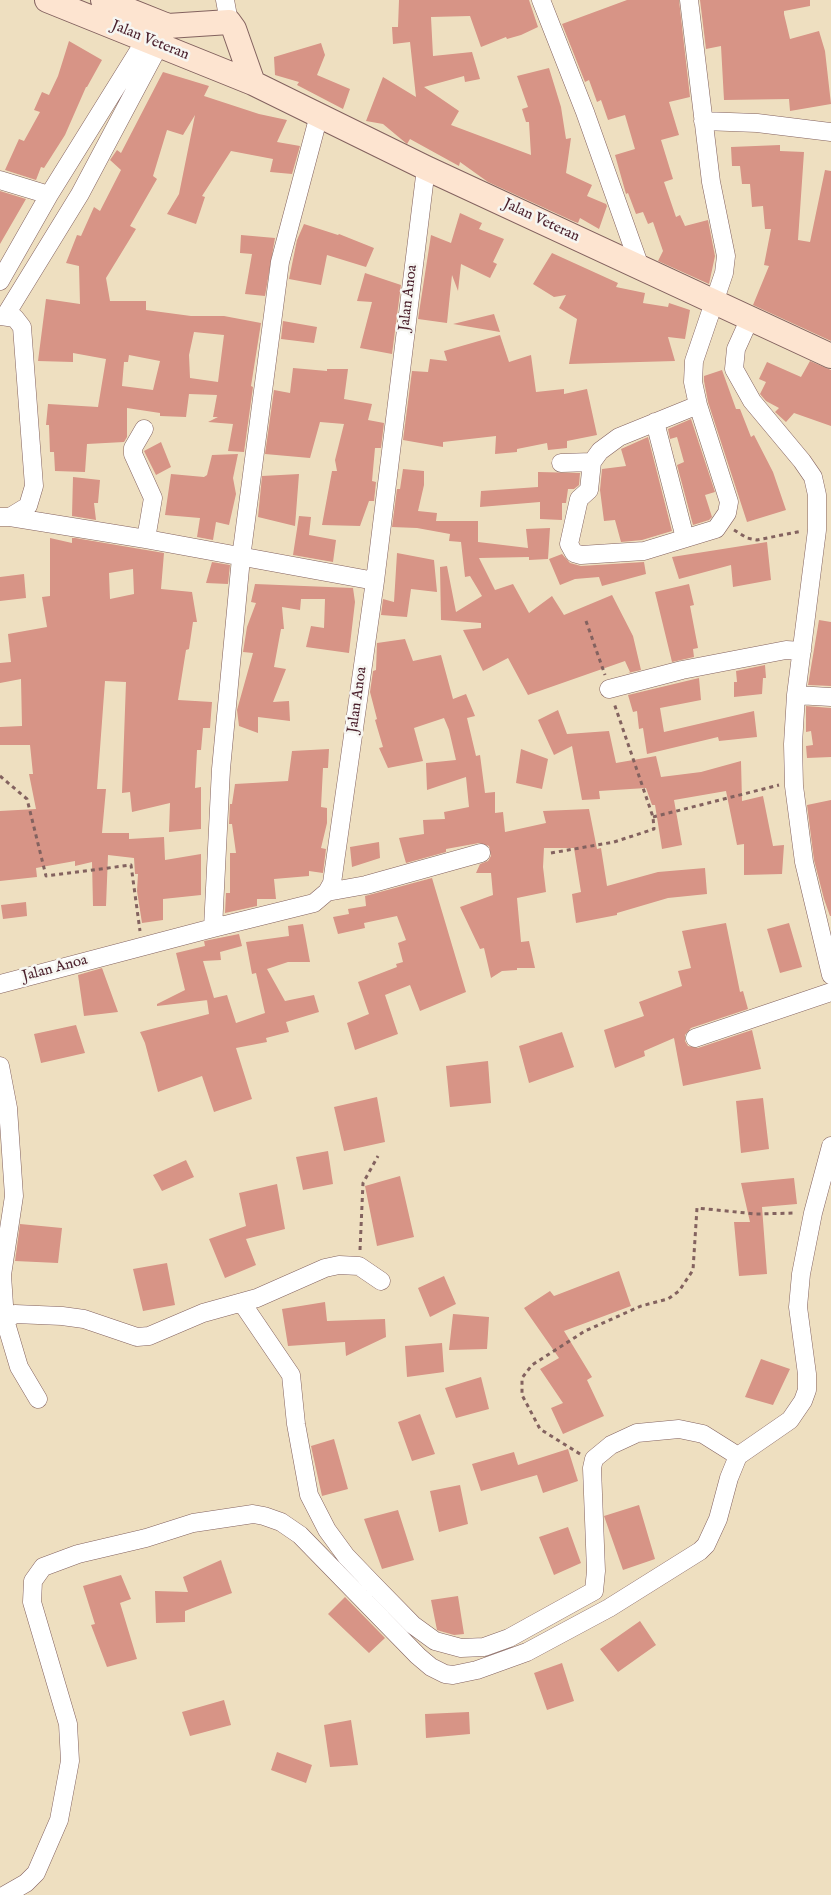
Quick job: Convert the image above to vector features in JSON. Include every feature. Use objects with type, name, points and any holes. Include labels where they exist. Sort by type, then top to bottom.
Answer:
[{"type":"main road","name":"Jalan Veteran","points":[[47,0],[158,33],[227,11],[253,83]]},
{"type":"main road","name":"Jalan Veteran","points":[[103,0],[158,33],[253,83],[426,168],[831,356]]},
{"type":"street","points":[[541,0],[585,112],[640,267]]},
{"type":"street","points":[[689,0],[711,182],[726,256],[724,273],[736,349],[734,369],[752,401],[813,477],[817,494],[817,530],[795,651],[794,786],[802,843],[831,975]]},
{"type":"street","points":[[0,281],[50,195],[158,33]]},
{"type":"street","points":[[5,517],[28,506],[34,486],[22,327],[16,318],[2,316],[80,194],[158,33]]},
{"type":"street","points":[[213,928],[221,769],[241,558],[280,262],[319,115]]},
{"type":"street","points":[[704,121],[757,123],[831,132]]},
{"type":"street","name":"Jalan Anoa","points":[[0,984],[314,903],[327,892],[332,883],[375,581],[426,168]]},
{"type":"street","points":[[0,180],[50,195]]},
{"type":"street","points":[[698,405],[619,437],[600,452],[592,462],[589,490],[579,499],[569,544],[574,553],[581,555],[644,551],[716,529],[722,521],[727,513],[729,502],[698,405],[693,382],[694,361],[731,310]]},
{"type":"street","points":[[655,422],[685,538]]},
{"type":"street","points":[[144,429],[133,448],[133,454],[152,498],[146,540]]},
{"type":"street","points":[[561,463],[592,462]]},
{"type":"street","points":[[5,517],[375,581]]},
{"type":"street","points":[[609,689],[682,670],[795,651]]},
{"type":"street","points":[[796,695],[831,697]]},
{"type":"street","points":[[327,892],[366,885],[480,852]]},
{"type":"street","points":[[695,1038],[831,992]]},
{"type":"street","points":[[0,1066],[8,1108],[14,1196],[2,1275],[3,1321],[19,1367],[38,1399]]},
{"type":"street","points":[[5,1895],[26,1883],[36,1874],[59,1820],[70,1761],[68,1724],[31,1597],[33,1581],[43,1567],[50,1563],[193,1524],[253,1514],[281,1522],[300,1536],[431,1667],[445,1674],[453,1675],[477,1670],[527,1652],[609,1608],[700,1551],[708,1540],[718,1519],[729,1478],[738,1456],[790,1420],[804,1401],[807,1390],[807,1374],[798,1308],[801,1274],[813,1213],[831,1146]]},
{"type":"street","points":[[3,1321],[14,1314],[62,1316],[84,1319],[137,1336],[149,1336],[203,1313],[242,1303],[325,1268],[339,1265],[360,1266],[381,1281]]},
{"type":"street","points":[[242,1303],[291,1375],[296,1424],[309,1495],[327,1530],[346,1556],[370,1581],[414,1625],[435,1641],[461,1648],[484,1647],[518,1633],[594,1591],[596,1572],[592,1468],[594,1459],[611,1445],[637,1433],[679,1429],[703,1434],[738,1456]]},
{"type":"path","points":[[722,521],[747,538],[757,540],[802,531]]},
{"type":"path","points":[[551,853],[614,842],[654,829],[652,817],[586,621]]},
{"type":"path","points":[[0,776],[27,799],[46,876],[131,865],[142,946]]},
{"type":"path","points":[[652,817],[777,785]]},
{"type":"path","points":[[360,1266],[363,1182],[378,1156]]},
{"type":"path","points":[[592,1468],[577,1450],[540,1429],[522,1395],[522,1378],[532,1365],[585,1331],[641,1306],[668,1299],[679,1290],[693,1270],[698,1208],[756,1214],[813,1213]]},
{"type":"building","points":[[399,0],[529,0],[538,27],[521,35],[507,39],[506,37],[481,47],[470,16],[431,17],[433,56],[472,52],[480,79],[465,82],[464,76],[424,87],[459,111],[451,125],[531,155],[529,122],[526,122],[522,109],[528,107],[517,76],[549,68],[561,107],[566,139],[571,138],[566,173],[592,185],[587,196],[606,204],[607,206],[599,229],[580,218],[578,223],[575,222],[488,182],[460,162],[459,166],[410,139],[407,144],[383,124],[366,121],[383,77],[416,97],[410,42],[393,44],[392,27],[398,27]]},
{"type":"building","points":[[627,0],[679,0],[690,97],[669,102],[679,135],[661,140],[673,179],[664,182],[676,217],[680,215],[685,226],[708,220],[715,256],[709,284],[658,261],[663,251],[653,222],[648,224],[643,212],[636,214],[628,193],[626,194],[615,155],[635,149],[625,115],[608,120],[601,100],[597,102],[589,80],[585,82],[562,24]]},
{"type":"building","points":[[700,0],[810,0],[810,6],[784,11],[784,14],[790,39],[819,31],[825,51],[831,104],[790,111],[789,99],[724,100],[721,46],[706,49]]},
{"type":"building","points":[[69,41],[102,60],[86,87],[65,135],[44,168],[41,167],[36,180],[5,170],[19,139],[24,141],[40,112],[34,110],[42,92],[49,95],[58,76]]},
{"type":"building","points":[[321,43],[325,55],[317,75],[350,89],[343,109],[297,85],[299,82],[275,75],[274,57]]},
{"type":"building","points":[[163,72],[209,86],[204,96],[259,114],[287,120],[277,142],[300,146],[292,174],[270,172],[273,159],[231,151],[202,196],[205,197],[196,224],[167,214],[179,194],[195,115],[183,135],[167,130],[153,176],[157,179],[130,226],[136,229],[106,278],[110,301],[146,301],[146,310],[191,316],[224,316],[261,323],[251,386],[253,387],[244,452],[228,451],[233,424],[208,422],[218,417],[213,417],[217,395],[189,394],[186,417],[160,416],[160,413],[127,408],[127,437],[124,442],[87,444],[85,472],[55,471],[54,452],[50,452],[49,425],[46,425],[48,404],[98,407],[106,359],[73,353],[73,362],[38,361],[46,299],[80,304],[79,266],[66,263],[77,235],[81,236],[94,207],[100,211],[121,170],[110,160],[117,150],[121,153]],"holes":[[[194,332],[224,335],[218,382],[190,378],[189,355]],[[129,355],[160,361],[153,390],[122,386],[124,362],[128,362]]]},
{"type":"building","points":[[780,145],[780,151],[804,152],[798,240],[810,242],[825,170],[831,171],[831,341],[753,305],[769,266],[764,265],[771,229],[765,229],[763,206],[752,207],[750,184],[742,184],[740,166],[732,166],[731,147]]},
{"type":"building","points":[[0,191],[26,199],[0,244]]},
{"type":"building","points":[[460,213],[482,223],[479,229],[504,239],[493,262],[497,264],[490,278],[461,264],[458,291],[452,275],[447,323],[418,319],[431,235],[451,243]]},
{"type":"building","points":[[304,224],[339,234],[374,248],[366,267],[327,255],[321,285],[289,279],[297,240]]},
{"type":"building","points":[[241,235],[275,238],[265,296],[245,294],[252,254],[240,253]]},
{"type":"building","points":[[552,253],[618,283],[616,287],[645,293],[643,303],[668,307],[669,303],[690,310],[685,339],[668,337],[675,361],[569,364],[577,319],[559,308],[566,295],[554,297],[533,284]]},
{"type":"building","points":[[365,273],[401,285],[392,354],[360,348],[372,302],[357,301]]},
{"type":"building","points":[[494,314],[500,332],[453,324]]},
{"type":"building","points":[[283,321],[317,327],[314,343],[281,339]]},
{"type":"building","points":[[500,335],[509,362],[531,355],[536,392],[564,389],[564,394],[587,389],[597,435],[567,441],[567,448],[548,450],[547,443],[517,449],[517,452],[495,454],[496,436],[443,442],[443,447],[403,440],[412,371],[428,372],[430,359],[447,361],[444,351]]},
{"type":"building","points":[[810,361],[831,370],[831,426],[794,413],[786,422],[775,412],[779,408],[766,401],[760,394],[766,382],[759,379],[767,362],[801,377]]},
{"type":"building","points":[[293,368],[327,371],[327,369],[348,369],[344,399],[372,404],[368,420],[384,423],[381,448],[375,448],[372,481],[376,482],[374,501],[369,501],[360,526],[322,525],[332,471],[337,471],[335,460],[344,424],[320,422],[310,458],[265,454],[274,390],[290,393]]},
{"type":"building","points":[[722,370],[736,409],[740,409],[751,437],[754,435],[773,472],[786,510],[747,522],[708,402],[704,381],[704,376]]},
{"type":"building","points":[[691,419],[715,492],[705,495],[712,517],[709,520],[693,525],[677,465],[684,462],[677,437],[670,439],[668,429]]},
{"type":"building","points":[[648,437],[672,531],[642,540],[621,542],[615,520],[604,521],[600,490],[602,469],[626,466],[621,449]]},
{"type":"building","points":[[161,442],[171,467],[156,475],[144,451]]},
{"type":"building","points":[[238,454],[233,478],[236,494],[229,525],[216,522],[213,540],[197,537],[200,518],[165,515],[171,474],[204,477],[207,475],[212,455]]},
{"type":"building","points":[[403,469],[424,471],[424,485],[418,511],[437,513],[436,521],[478,521],[478,542],[528,548],[526,529],[550,528],[548,559],[529,560],[529,557],[479,558],[495,590],[513,584],[529,613],[552,596],[564,615],[612,595],[633,636],[641,670],[628,673],[630,672],[625,661],[528,695],[508,658],[483,671],[463,630],[481,628],[481,623],[441,620],[440,567],[447,566],[456,612],[482,596],[470,576],[465,577],[461,542],[449,541],[450,534],[417,528],[392,527],[397,489],[400,489]]},
{"type":"building","points":[[538,472],[580,473],[579,485],[574,489],[568,489],[566,503],[562,503],[562,520],[540,519],[540,502],[480,507],[481,491],[538,487]]},
{"type":"building","points":[[299,474],[295,526],[258,517],[262,476]]},
{"type":"building","points":[[73,477],[100,480],[98,503],[94,503],[96,520],[72,516]]},
{"type":"building","points":[[299,516],[311,517],[309,535],[336,540],[333,562],[293,555]]},
{"type":"building","points":[[50,538],[72,543],[72,538],[75,538],[164,553],[161,589],[192,592],[197,622],[193,622],[189,649],[186,650],[178,700],[212,702],[210,728],[203,728],[201,750],[197,750],[195,788],[201,787],[201,829],[169,832],[170,803],[132,812],[130,792],[122,793],[126,682],[105,681],[97,789],[106,789],[102,833],[129,833],[129,839],[164,837],[165,860],[201,854],[201,895],[163,899],[163,920],[142,923],[137,891],[138,874],[135,874],[134,858],[108,855],[106,906],[93,906],[92,862],[75,866],[75,861],[36,868],[37,877],[0,881],[0,811],[36,809],[29,774],[33,774],[30,745],[0,745],[0,727],[22,726],[21,679],[0,683],[0,663],[11,662],[8,634],[47,627],[42,597],[50,596]],"holes":[[[133,569],[134,594],[110,599],[109,573]]]},
{"type":"building","points":[[767,542],[771,580],[733,587],[731,565],[679,579],[672,557]]},
{"type":"building","points":[[397,553],[434,560],[437,592],[411,589],[407,617],[381,615],[383,599],[394,602]]},
{"type":"building","points":[[562,554],[570,563],[581,566],[644,562],[646,574],[602,586],[599,577],[575,579],[560,585],[549,559]]},
{"type":"building","points":[[212,562],[230,565],[228,584],[206,583]]},
{"type":"building","points":[[24,574],[26,598],[0,601],[0,577]]},
{"type":"building","points":[[255,584],[353,588],[355,602],[349,653],[306,647],[311,626],[324,628],[325,599],[301,599],[300,610],[282,607],[284,629],[281,629],[274,667],[286,669],[273,702],[289,701],[290,721],[258,717],[258,733],[239,726],[237,710],[253,653],[243,652],[247,627],[256,603],[251,602]]},
{"type":"building","points":[[689,584],[694,605],[690,606],[698,648],[693,649],[694,657],[672,662],[655,592]]},
{"type":"building","points":[[819,620],[831,622],[831,686],[808,685]]},
{"type":"building","points":[[405,639],[413,661],[441,655],[453,699],[466,694],[475,716],[467,718],[476,756],[480,755],[485,793],[495,792],[495,813],[503,812],[505,832],[546,823],[543,811],[589,809],[597,849],[601,848],[607,886],[658,872],[705,868],[707,894],[668,898],[617,913],[617,915],[576,923],[572,894],[581,892],[574,848],[544,848],[543,867],[546,892],[517,898],[521,942],[529,941],[535,968],[517,968],[517,970],[502,971],[491,978],[484,948],[480,949],[460,907],[493,895],[491,873],[476,873],[480,864],[488,861],[491,856],[489,846],[479,843],[446,849],[446,852],[406,863],[399,838],[424,834],[423,820],[445,819],[444,812],[469,807],[466,777],[427,790],[426,763],[456,760],[449,730],[444,718],[414,728],[423,761],[388,768],[379,748],[383,747],[375,720],[377,719],[370,692],[373,671],[376,670],[377,643]]},
{"type":"building","points":[[765,665],[766,678],[763,678],[762,694],[734,697],[734,682],[737,682],[736,671]]},
{"type":"building","points":[[699,678],[701,700],[660,708],[664,732],[754,711],[757,737],[719,741],[718,737],[647,754],[643,728],[639,729],[637,711],[633,712],[628,695]]},
{"type":"building","points":[[806,706],[831,708],[831,757],[807,758],[806,746],[813,745],[811,731],[806,732]]},
{"type":"building","points":[[558,710],[567,734],[609,731],[616,763],[656,756],[661,777],[701,772],[741,761],[742,801],[763,796],[773,846],[784,845],[782,874],[744,875],[744,844],[737,845],[726,791],[674,800],[682,845],[662,849],[655,805],[652,805],[646,788],[599,791],[600,799],[582,800],[572,746],[554,755],[538,720]]},
{"type":"building","points":[[329,749],[328,768],[323,768],[321,807],[327,808],[327,823],[321,848],[326,849],[323,873],[309,871],[309,876],[274,879],[276,899],[257,899],[257,906],[225,913],[226,893],[230,893],[230,853],[236,853],[232,824],[229,824],[230,804],[232,804],[235,784],[288,781],[292,751]]},
{"type":"building","points":[[521,749],[548,759],[542,789],[516,783]]},
{"type":"building","points":[[831,800],[830,916],[814,860],[807,805]]},
{"type":"building","points":[[379,842],[380,858],[352,867],[350,847]]},
{"type":"building","points":[[432,878],[466,992],[420,1011],[410,985],[385,995],[398,1034],[355,1050],[347,1023],[369,1014],[358,982],[397,967],[396,964],[403,962],[398,943],[406,940],[397,916],[364,923],[365,928],[338,934],[333,917],[349,914],[348,909],[366,906],[365,896]]},
{"type":"building","points":[[26,902],[27,916],[3,919],[1,905]]},
{"type":"building","points":[[726,923],[740,992],[743,991],[748,1009],[691,1028],[685,1035],[685,1041],[688,1046],[698,1048],[752,1030],[761,1069],[683,1086],[674,1038],[644,1051],[645,1056],[615,1068],[604,1030],[644,1016],[639,1002],[682,986],[678,971],[691,968],[682,931]]},
{"type":"building","points":[[789,923],[802,967],[780,973],[767,929]]},
{"type":"building","points":[[303,924],[310,962],[288,962],[267,969],[285,1001],[314,995],[319,1012],[286,1022],[289,1032],[266,1038],[267,1042],[236,1048],[252,1099],[214,1112],[202,1076],[158,1092],[145,1043],[140,1032],[209,1014],[207,1000],[157,1006],[157,1004],[185,990],[176,953],[205,946],[204,941],[239,934],[242,946],[220,952],[221,960],[203,961],[214,998],[227,995],[236,1023],[265,1013],[256,973],[252,974],[246,942],[289,936],[288,926]]},
{"type":"building","points":[[102,968],[118,1012],[84,1016],[78,975]]},
{"type":"building","points":[[76,1025],[85,1053],[41,1063],[34,1034]]},
{"type":"building","points":[[562,1032],[574,1067],[529,1083],[519,1046]]},
{"type":"building","points":[[488,1061],[491,1103],[450,1107],[446,1066]]},
{"type":"building","points":[[377,1097],[385,1142],[344,1151],[334,1107]]},
{"type":"building","points":[[763,1098],[769,1149],[741,1153],[736,1101]]},
{"type":"building","points":[[328,1151],[333,1184],[303,1190],[296,1157]]},
{"type":"building","points":[[186,1160],[194,1177],[162,1191],[153,1175]]},
{"type":"building","points":[[400,1176],[414,1237],[377,1246],[365,1186]]},
{"type":"building","points":[[794,1178],[797,1204],[762,1207],[767,1274],[739,1276],[734,1222],[750,1222],[741,1183]]},
{"type":"building","points":[[277,1184],[285,1229],[246,1239],[256,1265],[225,1278],[209,1239],[246,1226],[239,1193]]},
{"type":"building","points":[[20,1224],[62,1228],[58,1263],[15,1261]]},
{"type":"building","points":[[167,1263],[175,1305],[143,1311],[133,1269]]},
{"type":"building","points":[[619,1271],[631,1306],[564,1331],[592,1377],[587,1380],[604,1416],[563,1434],[551,1408],[563,1403],[540,1369],[559,1358],[524,1308],[550,1291],[554,1296]]},
{"type":"building","points":[[444,1276],[456,1304],[430,1317],[418,1288]]},
{"type":"building","points":[[325,1302],[327,1321],[385,1319],[386,1337],[346,1356],[345,1342],[288,1346],[282,1309]]},
{"type":"building","points":[[453,1314],[489,1317],[487,1349],[449,1350]]},
{"type":"building","points":[[442,1343],[444,1372],[407,1377],[405,1346]]},
{"type":"building","points":[[761,1359],[790,1369],[773,1405],[745,1397]]},
{"type":"building","points":[[481,1377],[489,1409],[456,1418],[445,1388]]},
{"type":"building","points":[[420,1414],[435,1454],[412,1461],[398,1422]]},
{"type":"building","points":[[334,1439],[348,1489],[322,1496],[311,1446]]},
{"type":"building","points":[[568,1449],[578,1481],[543,1493],[537,1475],[481,1491],[472,1464],[514,1452],[518,1465]]},
{"type":"building","points":[[460,1485],[468,1524],[439,1532],[430,1491]]},
{"type":"building","points":[[639,1505],[655,1559],[623,1570],[604,1516]]},
{"type":"building","points":[[398,1510],[414,1560],[382,1569],[364,1519]]},
{"type":"building","points":[[568,1527],[581,1563],[554,1575],[539,1537]]},
{"type":"building","points":[[221,1560],[232,1593],[185,1611],[185,1622],[156,1623],[155,1591],[188,1592],[183,1577]]},
{"type":"building","points":[[121,1575],[131,1599],[120,1603],[137,1659],[107,1667],[91,1625],[95,1624],[83,1586]]},
{"type":"building","points":[[458,1596],[464,1634],[454,1635],[437,1630],[431,1600]]},
{"type":"building","points":[[345,1597],[385,1638],[369,1653],[328,1614]]},
{"type":"building","points":[[640,1621],[656,1645],[618,1672],[600,1649]]},
{"type":"building","points":[[562,1663],[574,1701],[547,1710],[534,1673]]},
{"type":"building","points":[[224,1700],[231,1725],[190,1736],[182,1712]]},
{"type":"building","points":[[469,1712],[470,1734],[426,1738],[425,1714]]},
{"type":"building","points":[[351,1720],[358,1765],[330,1767],[324,1725]]},
{"type":"building","points":[[277,1752],[312,1765],[306,1783],[271,1770]]}]
